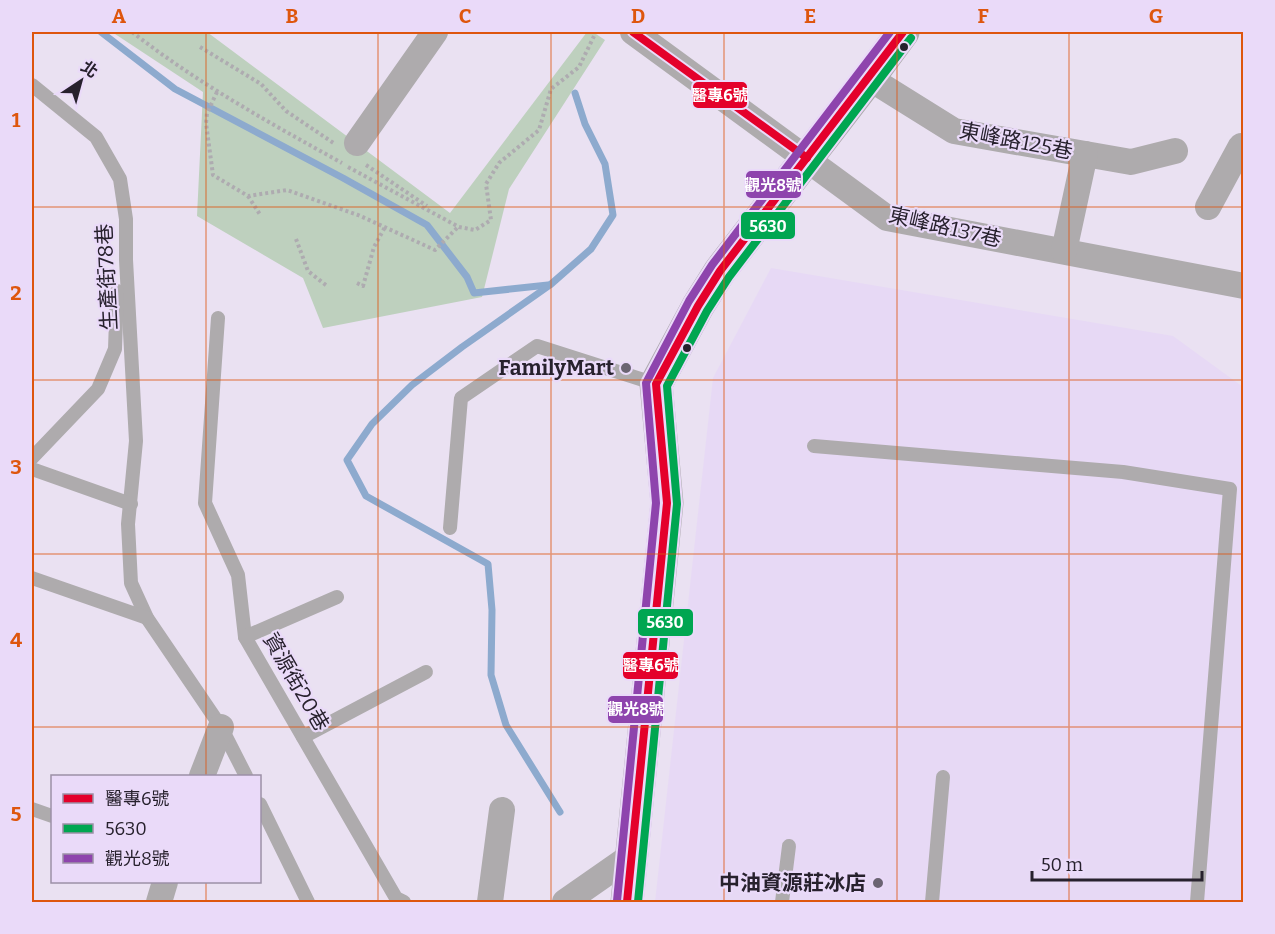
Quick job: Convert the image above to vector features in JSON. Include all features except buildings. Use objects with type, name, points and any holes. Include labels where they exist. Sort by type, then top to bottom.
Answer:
[{"type":"main road","points":[[627,903],[667,503],[656,384],[720,270],[903,32]]},
{"type":"street","points":[[352,150],[435,32]]},
{"type":"street","name":"東峰路137巷","points":[[633,32],[887,218],[1244,286]]},
{"type":"street","name":"東峰路125巷","points":[[869,78],[954,131],[1131,162],[1175,151]]},
{"type":"street","points":[[1208,207],[1241,146],[1244,147]]},
{"type":"street","points":[[1064,251],[1085,154]]},
{"type":"street","points":[[203,775],[221,727]]},
{"type":"street","points":[[490,903],[502,810]]},
{"type":"street","points":[[566,903],[631,856]]},
{"type":"street","points":[[159,903],[165,883]]},
{"type":"lane","name":"生產街78巷","points":[[32,85],[96,137],[120,179],[126,219],[126,260],[136,441],[128,524],[131,583],[147,618],[221,727],[245,775]]},
{"type":"lane","name":"生產街78巷","points":[[32,458],[98,389],[115,348],[117,291]]},
{"type":"lane","name":"資源街20巷","points":[[218,318],[205,503],[238,575],[245,637],[396,898],[404,903]]},
{"type":"lane","points":[[450,528],[461,398],[537,346],[656,384]]},
{"type":"lane","points":[[814,446],[1123,472],[1230,489],[1197,903]]},
{"type":"lane","points":[[32,469],[131,504]]},
{"type":"lane","points":[[32,578],[147,618]]},
{"type":"lane","points":[[245,637],[337,597]]},
{"type":"lane","points":[[303,737],[426,672]]},
{"type":"lane","points":[[932,903],[944,777]]},
{"type":"lane","points":[[261,806],[308,903]]},
{"type":"lane","points":[[32,809],[51,816]]},
{"type":"lane","points":[[783,903],[789,846]]},
{"type":"path","points":[[200,47],[261,84],[286,111],[352,150],[459,227],[435,250],[358,215],[287,190],[248,196]]},
{"type":"path","points":[[217,92],[207,113],[206,123],[213,175],[248,196],[261,216]]},
{"type":"path","points":[[357,283],[363,286],[374,247],[385,227]]},
{"type":"path","points":[[296,239],[308,271],[327,286]]},
{"type":"shaded area","points":[[771,268],[1173,336],[1243,387],[1243,902],[655,902],[713,378]]},
{"type":"green space","points":[[112,32],[207,32],[450,213],[587,32],[593,32],[605,40],[509,189],[482,297],[323,328],[303,278],[197,216],[203,92]]},
{"type":"waterway","points":[[101,32],[175,89],[427,225],[467,277],[474,293],[548,285]]},
{"type":"waterway","points":[[560,812],[506,725],[491,675],[492,610],[488,564],[366,496],[347,460],[372,424],[412,385],[550,285],[591,249],[613,215],[605,164],[585,124],[575,93]]},
{"type":"transit line","name":"醫專6號","points":[[633,32],[807,158]]},
{"type":"transit line","name":"觀光8號","points":[[617,901],[656,503],[646,383],[689,301],[712,265],[890,32]]},
{"type":"transit line","name":"醫專6號","points":[[627,902],[667,503],[656,384],[698,306],[720,271],[903,32]]},
{"type":"transit line","name":"5630","points":[[638,902],[677,504],[667,386],[707,311],[729,277],[911,38]]},
{"type":"place","name":"FamilyMart","points":[[626,368]]},
{"type":"place","name":"中油資源莊冰店","points":[[878,883]]}]
